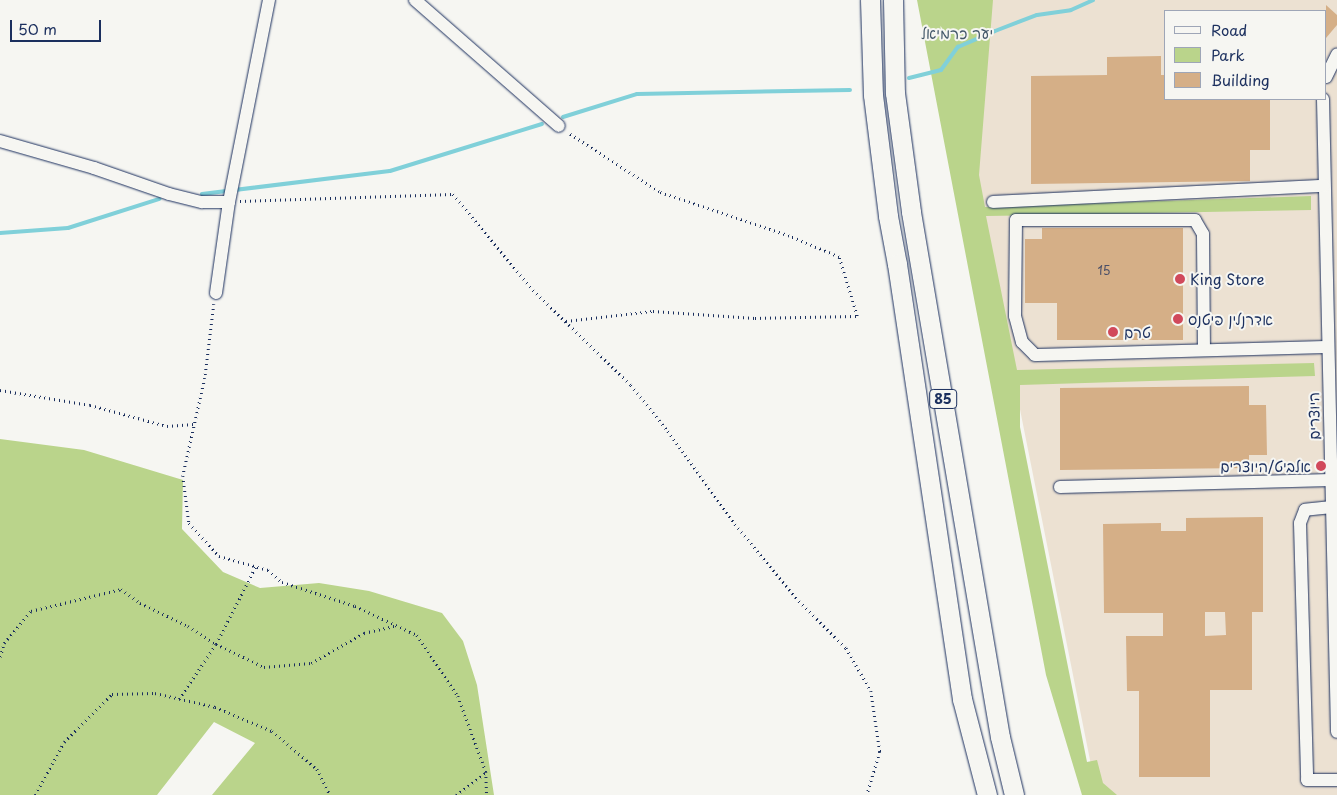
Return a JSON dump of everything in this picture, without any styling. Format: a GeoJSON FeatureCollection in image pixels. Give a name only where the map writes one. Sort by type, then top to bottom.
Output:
{"type":"FeatureCollection","features":[{"type":"Feature","properties":{"kind":"highway","name":"85"},"geometry":{"type":"LineString","coordinates":[[870,0],[873,95],[887,208],[962,699],[987,795]]}},
{"type":"Feature","properties":{"kind":"highway","name":"85"},"geometry":{"type":"LineString","coordinates":[[893,0],[896,93],[911,212],[1000,737],[1014,795]]}},
{"type":"Feature","properties":{"kind":"street"},"geometry":{"type":"LineString","coordinates":[[216,293],[229,200],[270,0]]}},
{"type":"Feature","properties":{"kind":"street"},"geometry":{"type":"LineString","coordinates":[[415,0],[559,126]]}},
{"type":"Feature","properties":{"kind":"street"},"geometry":{"type":"LineString","coordinates":[[1327,75],[1337,54]]}},
{"type":"Feature","properties":{"kind":"street","name":"היוצרים"},"geometry":{"type":"LineString","coordinates":[[1324,100],[1324,186],[1337,732]]}},
{"type":"Feature","properties":{"kind":"street"},"geometry":{"type":"LineString","coordinates":[[0,141],[94,168],[169,194],[202,202],[229,200]]}},
{"type":"Feature","properties":{"kind":"street"},"geometry":{"type":"LineString","coordinates":[[994,202],[1324,186]]}},
{"type":"Feature","properties":{"kind":"street"},"geometry":{"type":"LineString","coordinates":[[1204,350],[1204,239],[1202,228],[1191,219],[1016,220],[1015,316],[1020,337],[1030,352],[1035,355],[1328,347]]}},
{"type":"Feature","properties":{"kind":"street"},"geometry":{"type":"LineString","coordinates":[[1060,487],[1331,480]]}},
{"type":"Feature","properties":{"kind":"street"},"geometry":{"type":"LineString","coordinates":[[1332,507],[1305,510],[1300,523],[1307,780],[1337,780]]}},
{"type":"Feature","properties":{"kind":"path"},"geometry":{"type":"LineString","coordinates":[[559,126],[660,192],[789,236],[839,257],[857,316],[755,318],[654,311],[566,320]]}},
{"type":"Feature","properties":{"kind":"path"},"geometry":{"type":"LineString","coordinates":[[229,200],[453,194],[533,290],[631,385],[735,524],[799,601],[846,648],[871,691],[879,744],[880,752],[867,795]]}},
{"type":"Feature","properties":{"kind":"path"},"geometry":{"type":"LineString","coordinates":[[216,293],[205,378],[183,476],[189,523],[219,556],[268,570],[282,582],[355,606],[416,635],[458,696],[486,772],[487,795]]}},
{"type":"Feature","properties":{"kind":"path"},"geometry":{"type":"LineString","coordinates":[[0,390],[90,405],[167,426],[194,424]]}},
{"type":"Feature","properties":{"kind":"path"},"geometry":{"type":"LineString","coordinates":[[179,699],[216,644],[256,566]]}},
{"type":"Feature","properties":{"kind":"path"},"geometry":{"type":"LineString","coordinates":[[0,657],[4,643],[31,611],[121,589],[140,603],[188,626],[216,644],[264,667],[311,663],[364,633],[397,626]]}},
{"type":"Feature","properties":{"kind":"path"},"geometry":{"type":"LineString","coordinates":[[35,795],[64,742],[112,694],[155,693],[215,707],[272,732],[317,770],[330,795]]}},
{"type":"Feature","properties":{"kind":"path"},"geometry":{"type":"LineString","coordinates":[[456,795],[486,772]]}},
{"type":"Feature","properties":{"kind":"shaded area"},"geometry":{"type":"Polygon","coordinates":[[[943,0],[1337,0],[1337,795],[1097,795],[941,14],[943,0]]]}},
{"type":"Feature","properties":{"kind":"green space","name":"יער כרמיאל"},"geometry":{"type":"Polygon","coordinates":[[[917,0],[993,0],[979,175],[985,207],[1311,196],[1311,210],[986,216],[1017,370],[1314,363],[1315,376],[1020,385],[1020,427],[1087,762],[1097,760],[1103,783],[1117,795],[1082,795],[1046,675],[917,0]]]}},
{"type":"Feature","properties":{"kind":"green space"},"geometry":{"type":"Polygon","coordinates":[[[0,439],[84,450],[183,480],[182,529],[223,572],[260,588],[319,583],[369,591],[442,613],[463,641],[477,685],[494,795],[212,795],[255,743],[214,722],[157,795],[0,795],[0,439]]]}},
{"type":"Feature","properties":{"kind":"building"},"geometry":{"type":"Polygon","coordinates":[[[1326,5],[1337,15],[1337,25],[1327,37],[1327,10],[1326,5]]]}},
{"type":"Feature","properties":{"kind":"building"},"geometry":{"type":"Polygon","coordinates":[[[1161,56],[1161,75],[1164,75],[1164,100],[1270,100],[1270,150],[1250,150],[1250,181],[1031,184],[1031,76],[1107,75],[1107,57],[1161,56]]]}},
{"type":"Feature","properties":{"kind":"building"},"geometry":{"type":"Polygon","coordinates":[[[1042,228],[1183,228],[1183,340],[1057,340],[1057,303],[1025,303],[1025,239],[1042,239],[1042,228]]]}},
{"type":"Feature","properties":{"kind":"building"},"geometry":{"type":"Polygon","coordinates":[[[1249,386],[1249,405],[1266,405],[1267,455],[1249,455],[1249,468],[1060,470],[1060,388],[1249,386]]]}},
{"type":"Feature","properties":{"kind":"building"},"geometry":{"type":"Polygon","coordinates":[[[1263,517],[1263,612],[1252,612],[1252,690],[1210,690],[1210,777],[1139,777],[1139,691],[1127,691],[1126,636],[1163,636],[1163,613],[1104,613],[1103,524],[1161,523],[1161,531],[1186,531],[1186,518],[1263,517]],[[1205,612],[1205,636],[1226,635],[1225,612],[1205,612]]]}},
{"type":"Feature","properties":{"kind":"waterway"},"geometry":{"type":"LineString","coordinates":[[909,78],[941,70],[958,47],[995,31],[1037,15],[1071,10],[1093,0]]}},
{"type":"Feature","properties":{"kind":"waterway"},"geometry":{"type":"LineString","coordinates":[[563,117],[637,94],[850,90]]}},
{"type":"Feature","properties":{"kind":"waterway"},"geometry":{"type":"LineString","coordinates":[[202,194],[390,171],[542,124]]}},
{"type":"Feature","properties":{"kind":"waterway"},"geometry":{"type":"LineString","coordinates":[[0,233],[68,228],[159,199]]}},
{"type":"Feature","properties":{"kind":"place","name":"King Store"},"geometry":{"type":"Point","coordinates":[1180,279]}},
{"type":"Feature","properties":{"kind":"place","name":"אדרנלין פיטנס"},"geometry":{"type":"Point","coordinates":[1178,319]}},
{"type":"Feature","properties":{"kind":"place","name":"טרם"},"geometry":{"type":"Point","coordinates":[1113,332]}},
{"type":"Feature","properties":{"kind":"place","name":"אלביט/היוצרים"},"geometry":{"type":"Point","coordinates":[1321,466]}}]}
